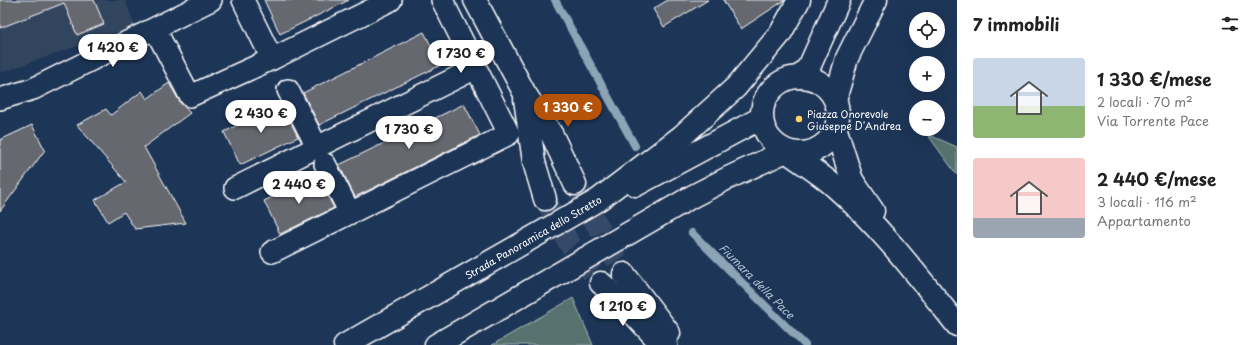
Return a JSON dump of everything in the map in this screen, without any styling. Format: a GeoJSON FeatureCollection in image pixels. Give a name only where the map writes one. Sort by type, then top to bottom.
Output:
{"type":"FeatureCollection","features":[{"type":"Feature","properties":{"kind":"main road"},"geometry":{"type":"LineString","coordinates":[[475,0],[524,92],[552,135],[575,184]]}},
{"type":"Feature","properties":{"kind":"main road","name":"Strada Panoramica dello Stretto"},"geometry":{"type":"LineString","coordinates":[[345,345],[598,200],[682,136],[736,87],[780,34],[799,0]]}},
{"type":"Feature","properties":{"kind":"main road"},"geometry":{"type":"LineString","coordinates":[[800,77],[810,65],[839,0]]}},
{"type":"Feature","properties":{"kind":"main road"},"geometry":{"type":"LineString","coordinates":[[835,100],[847,58],[876,0]]}},
{"type":"Feature","properties":{"kind":"main road"},"geometry":{"type":"LineString","coordinates":[[436,345],[693,196],[740,172],[786,151],[800,154],[816,151],[828,142],[836,130],[839,114],[835,100],[829,90],[821,83],[800,77],[787,79],[772,89],[762,105],[761,118],[765,132],[773,144],[786,151],[816,173],[849,200],[899,252],[957,324]]}},
{"type":"Feature","properties":{"kind":"main road"},"geometry":{"type":"LineString","coordinates":[[524,92],[534,162],[545,199]]}},
{"type":"Feature","properties":{"kind":"main road"},"geometry":{"type":"LineString","coordinates":[[598,200],[639,183],[761,118]]}},
{"type":"Feature","properties":{"kind":"main road"},"geometry":{"type":"LineString","coordinates":[[836,130],[852,180],[899,252]]}},
{"type":"Feature","properties":{"kind":"main road"},"geometry":{"type":"LineString","coordinates":[[740,172],[765,167],[791,166],[816,173]]}},
{"type":"Feature","properties":{"kind":"main road"},"geometry":{"type":"LineString","coordinates":[[624,274],[678,345]]}},
{"type":"Feature","properties":{"kind":"main road"},"geometry":{"type":"LineString","coordinates":[[601,283],[629,309],[656,338],[666,345]]}},
{"type":"Feature","properties":{"kind":"street"},"geometry":{"type":"LineString","coordinates":[[0,99],[33,89],[212,0]]}},
{"type":"Feature","properties":{"kind":"street"},"geometry":{"type":"LineString","coordinates":[[243,0],[272,59]]}},
{"type":"Feature","properties":{"kind":"street"},"geometry":{"type":"LineString","coordinates":[[155,29],[190,96],[272,59],[391,0]]}},
{"type":"Feature","properties":{"kind":"street"},"geometry":{"type":"LineString","coordinates":[[272,252],[509,134],[442,0]]}},
{"type":"Feature","properties":{"kind":"street"},"geometry":{"type":"LineString","coordinates":[[235,188],[321,156],[476,68]]}},
{"type":"Feature","properties":{"kind":"street"},"geometry":{"type":"LineString","coordinates":[[288,90],[350,213]]}},
{"type":"Feature","properties":{"kind":"shaded area"},"geometry":{"type":"Polygon","coordinates":[[[0,0],[125,0],[135,26],[0,73],[0,0]]]}},
{"type":"Feature","properties":{"kind":"green space"},"geometry":{"type":"Polygon","coordinates":[[[928,136],[957,147],[957,175],[928,136]]]}},
{"type":"Feature","properties":{"kind":"green space"},"geometry":{"type":"Polygon","coordinates":[[[573,298],[593,345],[492,345],[573,298]]]}},
{"type":"Feature","properties":{"kind":"building"},"geometry":{"type":"Polygon","coordinates":[[[0,0],[94,0],[104,24],[77,35],[64,3],[0,28],[0,0]]]}},
{"type":"Feature","properties":{"kind":"building"},"geometry":{"type":"Polygon","coordinates":[[[264,0],[349,0],[280,34],[264,0]]]}},
{"type":"Feature","properties":{"kind":"building"},"geometry":{"type":"Polygon","coordinates":[[[668,0],[708,0],[664,27],[653,9],[668,0]]]}},
{"type":"Feature","properties":{"kind":"building"},"geometry":{"type":"Polygon","coordinates":[[[723,0],[785,0],[741,29],[723,0]]]}},
{"type":"Feature","properties":{"kind":"building"},"geometry":{"type":"Polygon","coordinates":[[[424,32],[441,65],[319,125],[303,93],[424,32]]]}},
{"type":"Feature","properties":{"kind":"building"},"geometry":{"type":"Polygon","coordinates":[[[169,83],[180,102],[190,113],[144,147],[186,223],[135,229],[124,212],[108,222],[95,200],[126,182],[77,125],[106,109],[111,115],[142,91],[147,99],[169,83]]]}},
{"type":"Feature","properties":{"kind":"building"},"geometry":{"type":"Polygon","coordinates":[[[281,103],[298,137],[240,165],[224,132],[281,103]]]}},
{"type":"Feature","properties":{"kind":"building"},"geometry":{"type":"Polygon","coordinates":[[[464,104],[480,135],[355,197],[339,165],[464,104]]]}},
{"type":"Feature","properties":{"kind":"building"},"geometry":{"type":"Polygon","coordinates":[[[32,125],[45,150],[0,211],[0,140],[32,125]]]}},
{"type":"Feature","properties":{"kind":"building"},"geometry":{"type":"Polygon","coordinates":[[[317,175],[334,208],[280,234],[264,201],[317,175]]]}},
{"type":"Feature","properties":{"kind":"waterway","name":"Fiumara della Pace"},"geometry":{"type":"LineString","coordinates":[[555,0],[635,146]]}},
{"type":"Feature","properties":{"kind":"waterway","name":"Fiumara della Pace"},"geometry":{"type":"LineString","coordinates":[[692,233],[805,345]]}},
{"type":"Feature","properties":{"kind":"tunnel"},"geometry":{"type":"LineString","coordinates":[[575,184],[624,274]]}},
{"type":"Feature","properties":{"kind":"tunnel"},"geometry":{"type":"LineString","coordinates":[[545,199],[569,243],[601,283]]}},
{"type":"Feature","properties":{"kind":"place","name":"Piazza Onorevole Giuseppe D'Andrea"},"geometry":{"type":"Point","coordinates":[799,119]}}]}
